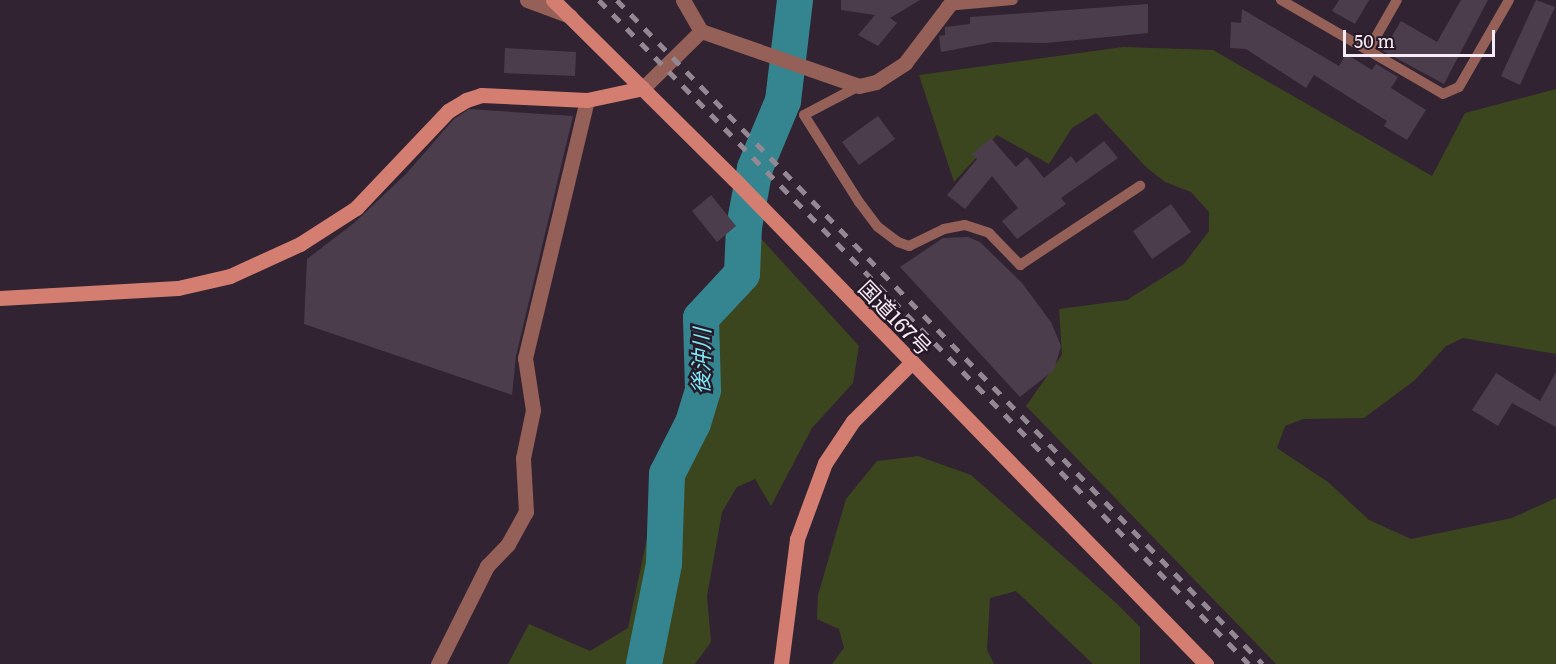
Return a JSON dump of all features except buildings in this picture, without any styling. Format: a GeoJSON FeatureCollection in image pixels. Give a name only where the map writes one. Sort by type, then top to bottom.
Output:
{"type":"FeatureCollection","features":[{"type":"Feature","properties":{"kind":"street"},"geometry":{"type":"LineString","coordinates":[[527,0],[570,16]]}},
{"type":"Feature","properties":{"kind":"street","name":"国道167号"},"geometry":{"type":"LineString","coordinates":[[553,0],[734,178],[911,363],[1206,664]]}},
{"type":"Feature","properties":{"kind":"street"},"geometry":{"type":"LineString","coordinates":[[683,0],[701,31],[836,80],[860,86],[876,82],[905,63],[948,2]]}},
{"type":"Feature","properties":{"kind":"street"},"geometry":{"type":"LineString","coordinates":[[0,298],[178,288],[231,276],[284,253],[356,208],[448,111],[466,100],[481,95],[588,100],[644,88],[701,31]]}},
{"type":"Feature","properties":{"kind":"street"},"geometry":{"type":"LineString","coordinates":[[438,664],[487,566],[508,544],[526,512],[523,458],[533,410],[525,358],[588,100]]}},
{"type":"Feature","properties":{"kind":"street"},"geometry":{"type":"LineString","coordinates":[[781,664],[797,538],[825,463],[853,421],[911,363]]}},
{"type":"Feature","properties":{"kind":"lane"},"geometry":{"type":"LineString","coordinates":[[948,2],[1013,0]]}},
{"type":"Feature","properties":{"kind":"lane"},"geometry":{"type":"LineString","coordinates":[[1281,0],[1443,94],[1459,87],[1509,0]]}},
{"type":"Feature","properties":{"kind":"lane"},"geometry":{"type":"LineString","coordinates":[[1369,49],[1397,0]]}},
{"type":"Feature","properties":{"kind":"lane"},"geometry":{"type":"LineString","coordinates":[[860,86],[804,114],[859,202],[878,227],[898,242],[909,246],[944,229],[965,225],[989,233],[1020,265],[1140,186]]}},
{"type":"Feature","properties":{"kind":"green space"},"geometry":{"type":"Polygon","coordinates":[[[1123,47],[1213,50],[1432,176],[1465,113],[1556,89],[1556,354],[1463,338],[1446,346],[1415,380],[1364,418],[1303,419],[1285,426],[1277,448],[1328,482],[1369,520],[1411,539],[1512,518],[1556,498],[1556,664],[1276,664],[1026,406],[1062,355],[1059,309],[1127,300],[1184,264],[1209,231],[1209,212],[1191,192],[1165,182],[1146,167],[1096,113],[1072,128],[1049,164],[997,135],[954,182],[919,75],[1123,47]]]}},
{"type":"Feature","properties":{"kind":"green space"},"geometry":{"type":"Polygon","coordinates":[[[756,233],[859,346],[853,383],[812,428],[771,506],[755,479],[737,487],[722,512],[707,596],[711,642],[695,664],[508,664],[529,624],[590,651],[628,628],[647,538],[649,496],[696,393],[698,362],[711,326],[754,280],[748,242],[756,233]]]}},
{"type":"Feature","properties":{"kind":"green space"},"geometry":{"type":"Polygon","coordinates":[[[918,456],[971,475],[1115,602],[1140,627],[1140,664],[1093,664],[1016,591],[990,598],[987,650],[994,664],[832,664],[844,648],[839,629],[817,619],[818,595],[846,499],[877,461],[918,456]]]}},
{"type":"Feature","properties":{"kind":"waterway","name":"後沖川"},"geometry":{"type":"LineString","coordinates":[[644,664],[664,564],[667,474],[693,423],[703,390],[701,318],[742,274],[744,227],[755,168],[783,101],[795,0]]}},
{"type":"Feature","properties":{"kind":"railway"},"geometry":{"type":"LineString","coordinates":[[599,0],[1249,664]]}},
{"type":"Feature","properties":{"kind":"railway"},"geometry":{"type":"LineString","coordinates":[[617,0],[1263,664]]}}]}
